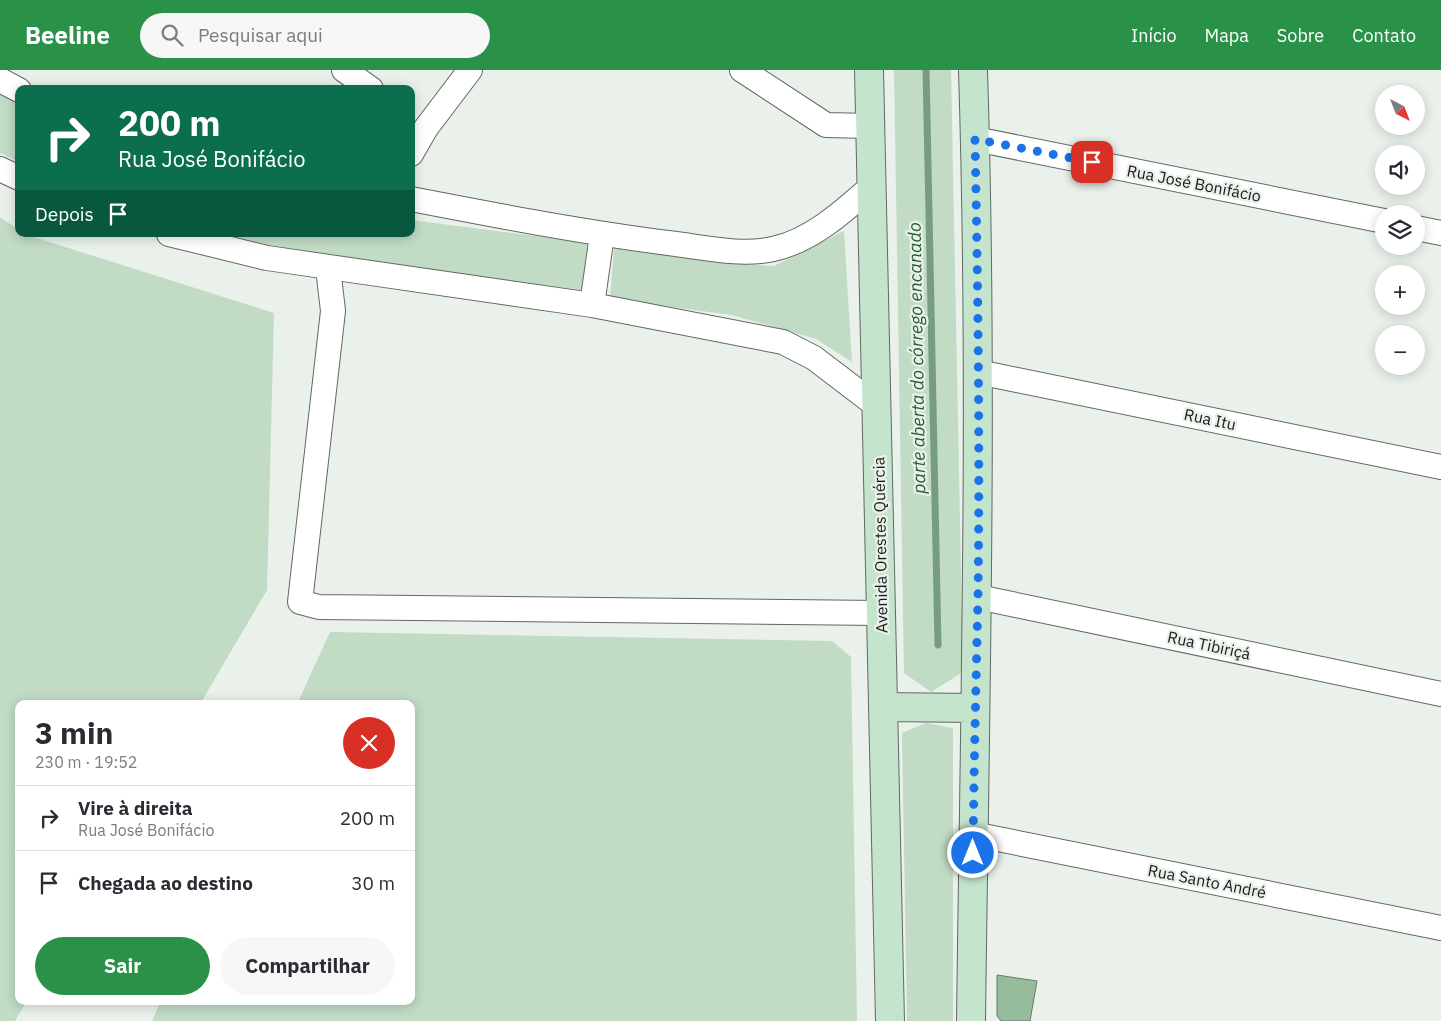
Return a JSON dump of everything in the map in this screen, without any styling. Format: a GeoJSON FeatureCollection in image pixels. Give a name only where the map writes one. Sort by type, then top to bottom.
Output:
{"type":"FeatureCollection","features":[{"type":"Feature","properties":{"kind":"main road","name":"Avenida Orestes Quércia"},"geometry":{"type":"LineString","coordinates":[[869,70],[890,1021]]}},
{"type":"Feature","properties":{"kind":"main road"},"geometry":{"type":"LineString","coordinates":[[971,1021],[974,708],[978,597],[978,372],[973,70]]}},
{"type":"Feature","properties":{"kind":"main road"},"geometry":{"type":"LineString","coordinates":[[884,707],[974,708]]}},
{"type":"Feature","properties":{"kind":"street"},"geometry":{"type":"LineString","coordinates":[[344,70],[365,85]]}},
{"type":"Feature","properties":{"kind":"street"},"geometry":{"type":"LineString","coordinates":[[415,136],[418,123],[470,70]]}},
{"type":"Feature","properties":{"kind":"street"},"geometry":{"type":"LineString","coordinates":[[742,70],[826,124],[870,126]]}},
{"type":"Feature","properties":{"kind":"street"},"geometry":{"type":"LineString","coordinates":[[0,80],[15,88]]}},
{"type":"Feature","properties":{"kind":"street","name":"Rua José Bonifácio"},"geometry":{"type":"LineString","coordinates":[[975,139],[1375,219]]}},
{"type":"Feature","properties":{"kind":"street"},"geometry":{"type":"LineString","coordinates":[[0,169],[15,176]]}},
{"type":"Feature","properties":{"kind":"street"},"geometry":{"type":"LineString","coordinates":[[415,200],[602,235],[735,251],[774,249],[805,237],[835,219],[871,187]]}},
{"type":"Feature","properties":{"kind":"street"},"geometry":{"type":"LineString","coordinates":[[1425,230],[1441,233]]}},
{"type":"Feature","properties":{"kind":"street"},"geometry":{"type":"LineString","coordinates":[[592,305],[602,235]]}},
{"type":"Feature","properties":{"kind":"street"},"geometry":{"type":"LineString","coordinates":[[181,237],[267,258],[592,305],[783,342],[814,358],[877,406]]}},
{"type":"Feature","properties":{"kind":"street"},"geometry":{"type":"LineString","coordinates":[[328,268],[333,311],[300,602],[319,607],[881,613]]}},
{"type":"Feature","properties":{"kind":"street","name":"Rua Itu"},"geometry":{"type":"LineString","coordinates":[[978,372],[1441,467]]}},
{"type":"Feature","properties":{"kind":"street","name":"Rua Tibiriçá"},"geometry":{"type":"LineString","coordinates":[[978,597],[1441,694]]}},
{"type":"Feature","properties":{"kind":"street","name":"Rua Santo André"},"geometry":{"type":"LineString","coordinates":[[973,834],[1441,928]]}},
{"type":"Feature","properties":{"kind":"green space"},"geometry":{"type":"Polygon","coordinates":[[[894,70],[951,70],[963,672],[931,692],[904,673],[894,70]]]}},
{"type":"Feature","properties":{"kind":"green space"},"geometry":{"type":"Polygon","coordinates":[[[0,94],[15,101],[15,160],[0,153],[0,94]]]}},
{"type":"Feature","properties":{"kind":"green space"},"geometry":{"type":"Polygon","coordinates":[[[0,217],[15,227],[15,237],[33,237],[274,313],[267,590],[202,700],[15,700],[15,1005],[25,1005],[15,1021],[0,1021],[0,217]]]}},
{"type":"Feature","properties":{"kind":"green space"},"geometry":{"type":"Polygon","coordinates":[[[415,221],[591,243],[585,293],[326,256],[228,237],[415,237],[415,221]]]}},
{"type":"Feature","properties":{"kind":"green space"},"geometry":{"type":"Polygon","coordinates":[[[844,231],[852,362],[816,339],[732,315],[610,299],[614,248],[713,262],[774,266],[844,231]]]}},
{"type":"Feature","properties":{"kind":"green space"},"geometry":{"type":"Polygon","coordinates":[[[330,632],[832,641],[851,657],[857,1021],[152,1021],[159,1005],[415,1005],[415,700],[299,700],[330,632]]]}},
{"type":"Feature","properties":{"kind":"green space"},"geometry":{"type":"Polygon","coordinates":[[[926,723],[953,728],[953,1021],[907,1021],[902,733],[926,723]]]}},
{"type":"Feature","properties":{"kind":"building"},"geometry":{"type":"Polygon","coordinates":[[[997,975],[1037,981],[1030,1021],[1001,1021],[997,1016],[997,975]]]}},
{"type":"Feature","properties":{"kind":"waterway","name":"parte aberta do córrego encanado"},"geometry":{"type":"LineString","coordinates":[[926,70],[938,645]]}},
{"type":"Feature","properties":{"kind":"route"},"geometry":{"type":"LineString","coordinates":[[973,853],[974,708],[978,597],[975,139],[1092,162]]}}]}
